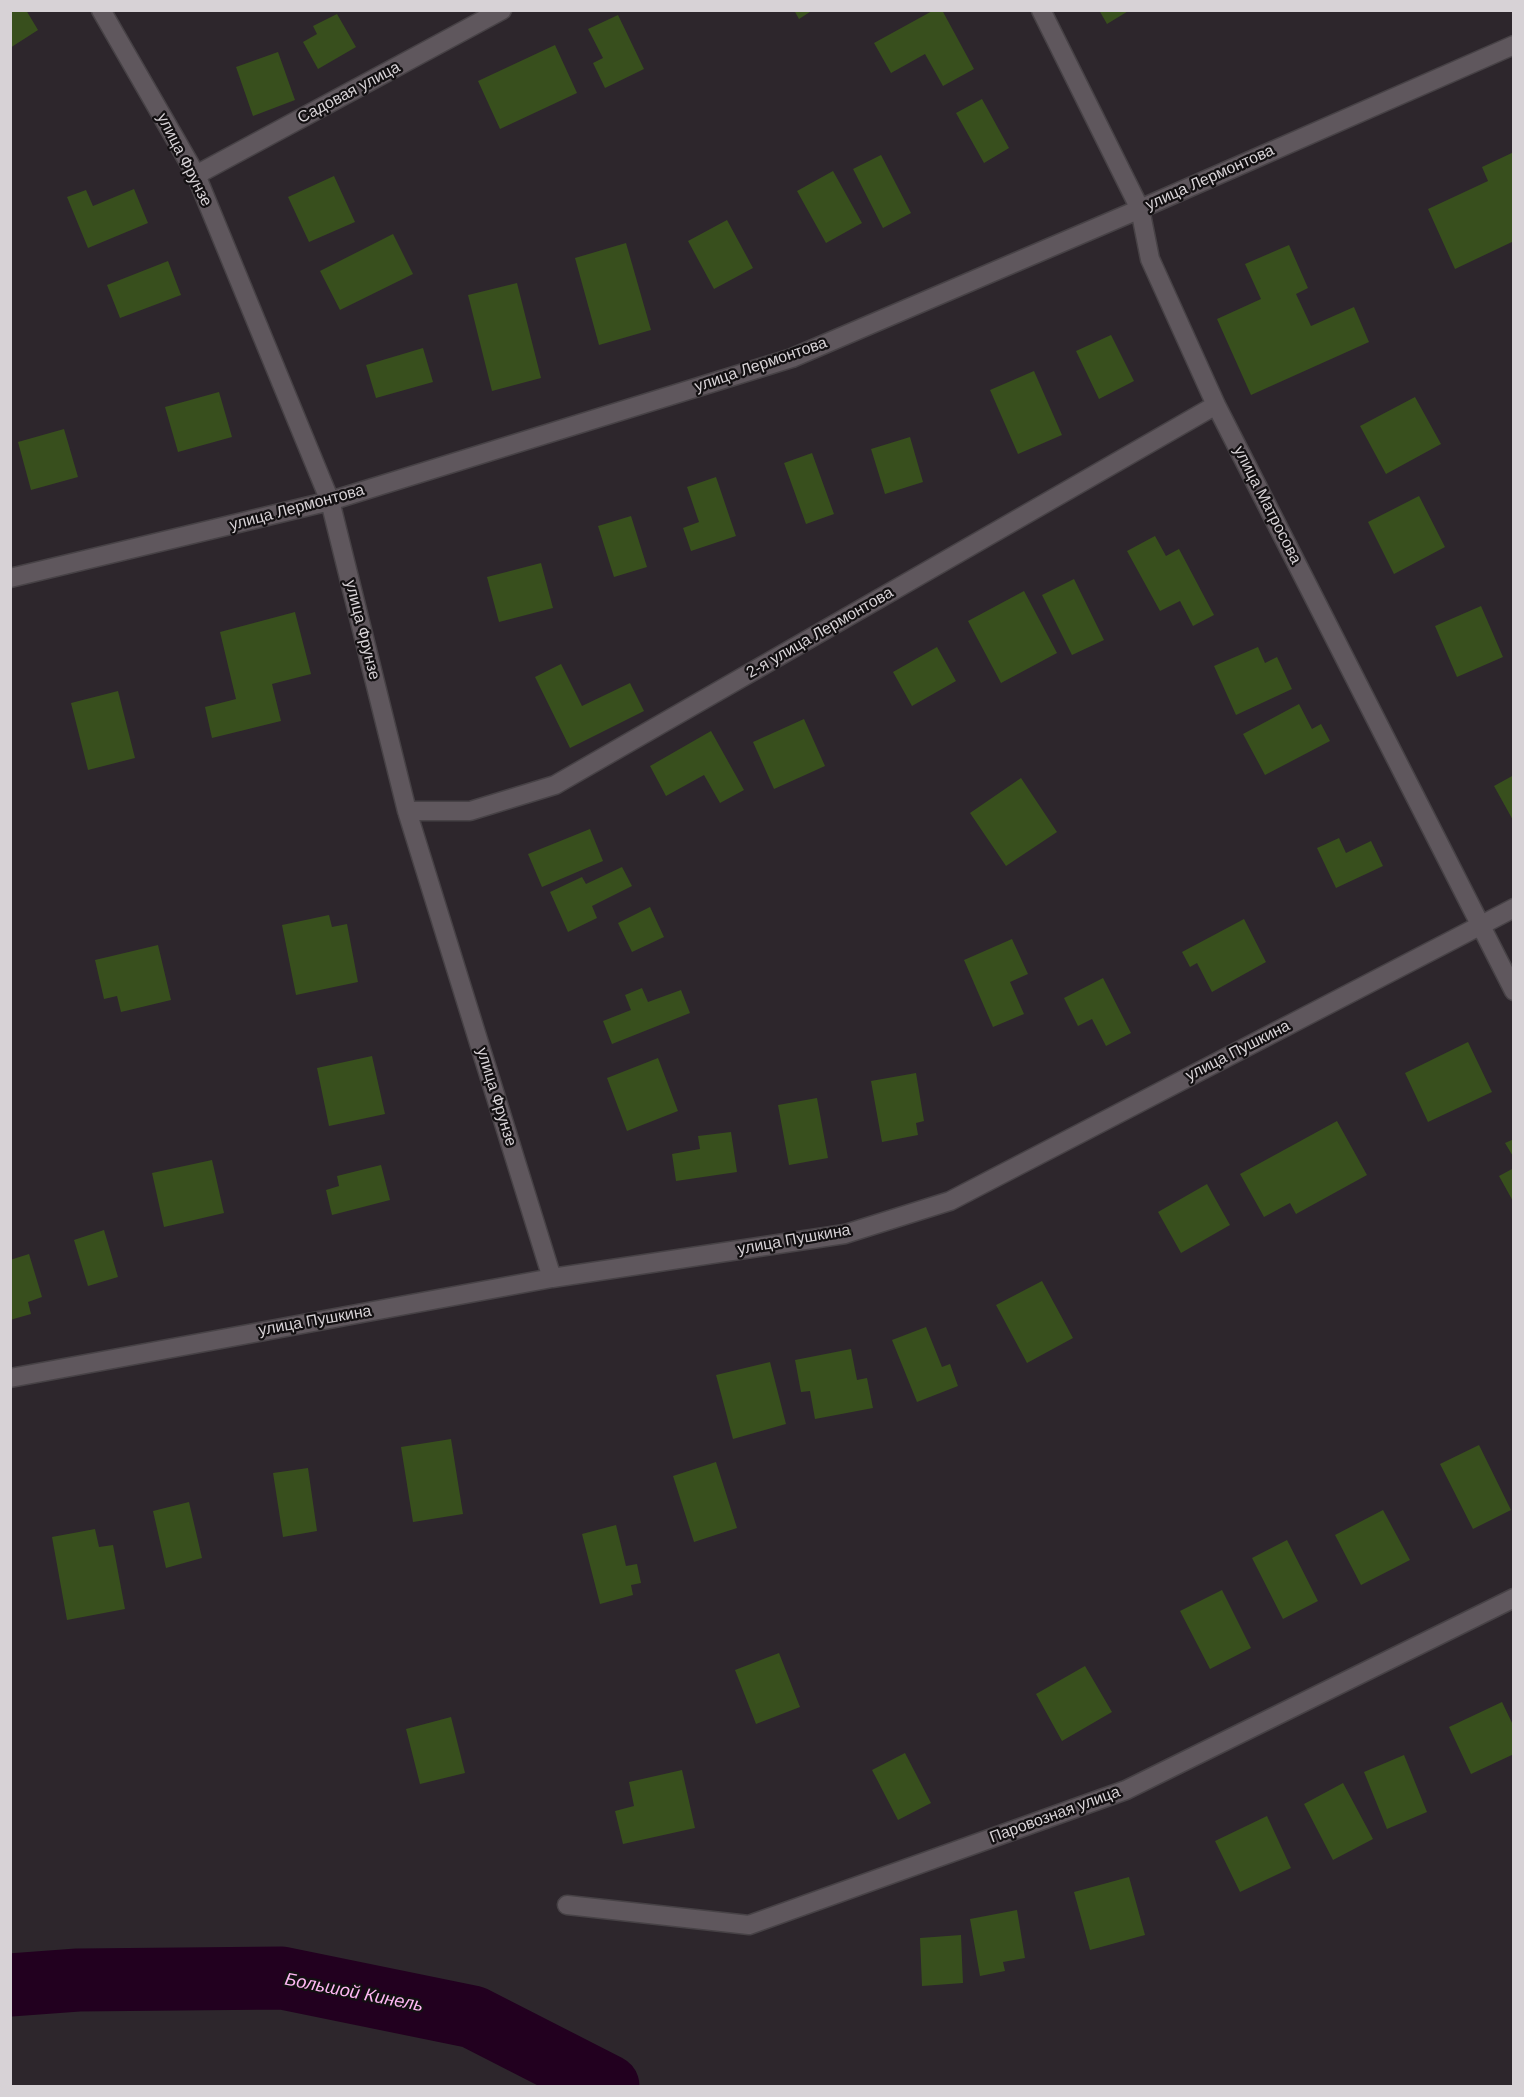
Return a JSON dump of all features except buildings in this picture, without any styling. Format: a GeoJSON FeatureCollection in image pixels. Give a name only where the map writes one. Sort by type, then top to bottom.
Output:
{"type":"FeatureCollection","features":[{"type":"Feature","properties":{"kind":"street","name":"улица Фрунзе"},"geometry":{"type":"LineString","coordinates":[[101,10],[196,175],[330,501],[407,811],[552,1278]]}},
{"type":"Feature","properties":{"kind":"street","name":"Садовая улица"},"geometry":{"type":"LineString","coordinates":[[196,175],[502,10]]}},
{"type":"Feature","properties":{"kind":"street","name":"улица Матросова"},"geometry":{"type":"LineString","coordinates":[[1041,10],[1140,209],[1150,259],[1216,405],[1514,991]]}},
{"type":"Feature","properties":{"kind":"street","name":"улица Лермонтова"},"geometry":{"type":"LineString","coordinates":[[10,578],[330,501],[792,358],[1514,45]]}},
{"type":"Feature","properties":{"kind":"street","name":"2-я улица Лермонтова"},"geometry":{"type":"LineString","coordinates":[[407,811],[470,811],[555,785],[1216,405]]}},
{"type":"Feature","properties":{"kind":"street","name":"улица Пушкина"},"geometry":{"type":"LineString","coordinates":[[10,1378],[552,1278],[845,1234],[950,1201],[1514,908]]}},
{"type":"Feature","properties":{"kind":"street","name":"Паровозная улица"},"geometry":{"type":"LineString","coordinates":[[567,1905],[749,1925],[1126,1790],[1514,1598]]}},
{"type":"Feature","properties":{"kind":"waterway","name":"Большой Кинель"},"geometry":{"type":"LineString","coordinates":[[10,1985],[78,1980],[282,1978],[473,2017],[608,2086]]}}]}
